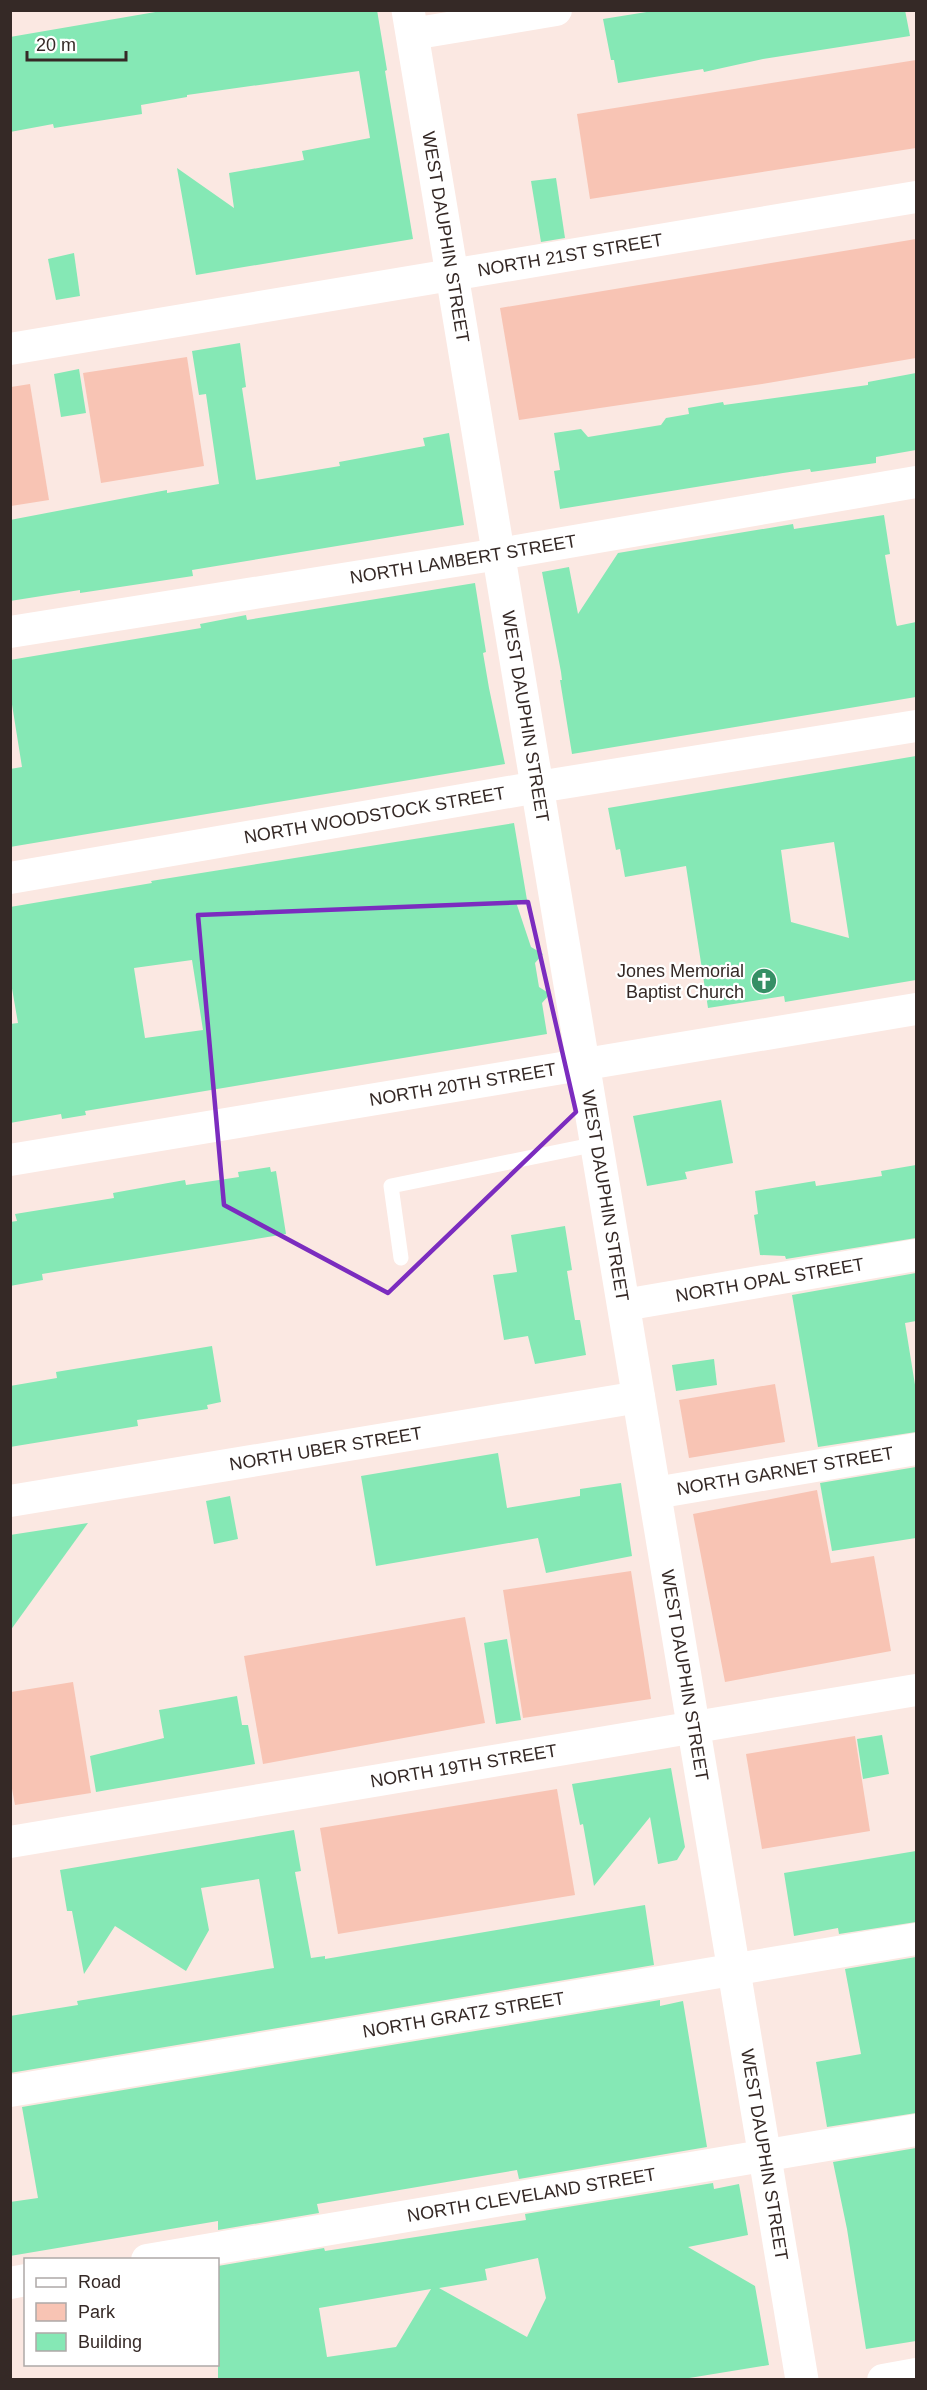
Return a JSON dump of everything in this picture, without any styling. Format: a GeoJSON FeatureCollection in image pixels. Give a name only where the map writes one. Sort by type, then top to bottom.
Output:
{"type":"FeatureCollection","features":[{"type":"Feature","properties":{"kind":"street"},"geometry":{"type":"LineString","coordinates":[[410,22],[556,10]]}},
{"type":"Feature","properties":{"kind":"street","name":"WEST DAUPHIN STREET"},"geometry":{"type":"LineString","coordinates":[[410,22],[802,2379]]}},
{"type":"Feature","properties":{"kind":"street","name":"NORTH 21ST STREET"},"geometry":{"type":"LineString","coordinates":[[10,348],[916,197]]}},
{"type":"Feature","properties":{"kind":"street","name":"NORTH LAMBERT STREET"},"geometry":{"type":"LineString","coordinates":[[10,632],[498,554],[916,482]]}},
{"type":"Feature","properties":{"kind":"street","name":"NORTH WOODSTOCK STREET"},"geometry":{"type":"LineString","coordinates":[[10,878],[538,787],[916,726]]}},
{"type":"Feature","properties":{"kind":"street","name":"NORTH 20TH STREET"},"geometry":{"type":"LineString","coordinates":[[10,1160],[916,1009]]}},
{"type":"Feature","properties":{"kind":"street","name":"NORTH OPAL STREET"},"geometry":{"type":"LineString","coordinates":[[624,1305],[916,1255]]}},
{"type":"Feature","properties":{"kind":"street","name":"NORTH UBER STREET"},"geometry":{"type":"LineString","coordinates":[[10,1501],[639,1397]]}},
{"type":"Feature","properties":{"kind":"street","name":"NORTH GARNET STREET"},"geometry":{"type":"LineString","coordinates":[[655,1493],[916,1449]]}},
{"type":"Feature","properties":{"kind":"street","name":"NORTH 19TH STREET"},"geometry":{"type":"LineString","coordinates":[[10,1842],[916,1690]]}},
{"type":"Feature","properties":{"kind":"street","name":"NORTH GRATZ STREET"},"geometry":{"type":"LineString","coordinates":[[10,2091],[916,1939]]}},
{"type":"Feature","properties":{"kind":"street","name":"NORTH CLEVELAND STREET"},"geometry":{"type":"LineString","coordinates":[[153,2258],[916,2130]]}},
{"type":"Feature","properties":{"kind":"street"},"geometry":{"type":"LineString","coordinates":[[883,2379],[916,2374]]}},
{"type":"Feature","properties":{"kind":"lane"},"geometry":{"type":"LineString","coordinates":[[401,1257],[391,1185],[597,1144]]}},
{"type":"Feature","properties":{"kind":"highlighted area"},"geometry":{"type":"Polygon","coordinates":[[[528,902],[576,1112],[388,1293],[224,1205],[198,915],[528,902]]]}},
{"type":"Feature","properties":{"kind":"green space"},"geometry":{"type":"Polygon","coordinates":[[[916,60],[916,148],[590,199],[577,114],[916,60]]]}},
{"type":"Feature","properties":{"kind":"green space"},"geometry":{"type":"Polygon","coordinates":[[[916,239],[916,358],[762,384],[519,420],[500,308],[916,239]]]}},
{"type":"Feature","properties":{"kind":"green space"},"geometry":{"type":"Polygon","coordinates":[[[187,357],[204,466],[101,483],[83,373],[187,357]]]}},
{"type":"Feature","properties":{"kind":"green space"},"geometry":{"type":"Polygon","coordinates":[[[30,384],[49,500],[11,506],[11,387],[30,384]]]}},
{"type":"Feature","properties":{"kind":"green space"},"geometry":{"type":"Polygon","coordinates":[[[775,1384],[785,1442],[689,1458],[679,1400],[775,1384]]]}},
{"type":"Feature","properties":{"kind":"green space"},"geometry":{"type":"Polygon","coordinates":[[[817,1490],[831,1563],[874,1556],[891,1651],[725,1682],[693,1514],[817,1490]]]}},
{"type":"Feature","properties":{"kind":"green space"},"geometry":{"type":"Polygon","coordinates":[[[631,1571],[651,1699],[523,1718],[503,1590],[631,1571]]]}},
{"type":"Feature","properties":{"kind":"green space"},"geometry":{"type":"Polygon","coordinates":[[[465,1617],[485,1723],[263,1764],[244,1656],[465,1617]]]}},
{"type":"Feature","properties":{"kind":"green space"},"geometry":{"type":"Polygon","coordinates":[[[73,1682],[91,1793],[15,1805],[10,1778],[11,1692],[73,1682]]]}},
{"type":"Feature","properties":{"kind":"green space"},"geometry":{"type":"Polygon","coordinates":[[[855,1736],[870,1831],[762,1849],[746,1754],[855,1736]]]}},
{"type":"Feature","properties":{"kind":"green space"},"geometry":{"type":"Polygon","coordinates":[[[557,1789],[575,1895],[338,1934],[320,1828],[557,1789]]]}},
{"type":"Feature","properties":{"kind":"building"},"geometry":{"type":"Polygon","coordinates":[[[167,10],[377,10],[413,239],[196,275],[177,168],[234,208],[229,173],[304,160],[302,151],[370,138],[359,71],[187,95],[187,97],[141,105],[142,114],[54,128],[53,124],[10,132],[10,37],[167,10]]]}},
{"type":"Feature","properties":{"kind":"building"},"geometry":{"type":"Polygon","coordinates":[[[659,10],[905,10],[910,36],[763,59],[704,72],[703,69],[618,83],[603,19],[659,10]]]}},
{"type":"Feature","properties":{"kind":"building"},"geometry":{"type":"Polygon","coordinates":[[[556,178],[565,238],[541,242],[531,181],[556,178]]]}},
{"type":"Feature","properties":{"kind":"building"},"geometry":{"type":"Polygon","coordinates":[[[74,253],[80,296],[56,300],[48,259],[74,253]]]}},
{"type":"Feature","properties":{"kind":"building"},"geometry":{"type":"Polygon","coordinates":[[[240,343],[246,387],[242,388],[256,480],[340,466],[339,462],[425,446],[423,438],[449,433],[464,525],[192,570],[193,576],[10,601],[10,520],[167,490],[167,493],[219,484],[206,394],[199,395],[192,351],[240,343]]]}},
{"type":"Feature","properties":{"kind":"building"},"geometry":{"type":"Polygon","coordinates":[[[79,369],[86,413],[61,417],[54,374],[79,369]]]}},
{"type":"Feature","properties":{"kind":"building"},"geometry":{"type":"Polygon","coordinates":[[[916,373],[916,450],[876,457],[876,463],[811,472],[810,469],[560,509],[554,471],[560,470],[554,433],[581,429],[588,437],[661,425],[666,418],[689,414],[688,408],[868,385],[868,382],[916,373]]]}},
{"type":"Feature","properties":{"kind":"building"},"geometry":{"type":"Polygon","coordinates":[[[884,515],[890,554],[885,555],[896,623],[897,626],[916,622],[916,697],[572,754],[560,680],[562,680],[561,672],[542,572],[569,567],[578,614],[618,553],[793,524],[794,529],[884,515]]]}},
{"type":"Feature","properties":{"kind":"building"},"geometry":{"type":"Polygon","coordinates":[[[475,583],[486,652],[483,653],[505,764],[10,847],[10,769],[22,767],[10,692],[10,660],[201,628],[200,624],[246,615],[247,620],[475,583]]]}},
{"type":"Feature","properties":{"kind":"building"},"geometry":{"type":"Polygon","coordinates":[[[916,756],[916,980],[785,1002],[784,996],[708,1008],[686,866],[625,877],[620,849],[616,850],[608,808],[916,756]],[[834,842],[781,850],[791,922],[849,938],[834,842]]]}},
{"type":"Feature","properties":{"kind":"building"},"geometry":{"type":"Polygon","coordinates":[[[514,823],[527,900],[516,902],[531,947],[543,954],[535,963],[539,987],[550,994],[542,1003],[547,1034],[85,1111],[86,1115],[62,1119],[61,1114],[10,1123],[10,1024],[18,1023],[10,977],[10,907],[152,883],[151,881],[514,823]],[[192,960],[134,968],[145,1038],[203,1030],[192,960]]]}},
{"type":"Feature","properties":{"kind":"building"},"geometry":{"type":"Polygon","coordinates":[[[721,1100],[733,1163],[685,1172],[687,1179],[647,1186],[633,1116],[721,1100]]]}},
{"type":"Feature","properties":{"kind":"building"},"geometry":{"type":"Polygon","coordinates":[[[916,1165],[916,1238],[786,1259],[785,1256],[760,1255],[754,1215],[758,1214],[755,1191],[815,1181],[816,1186],[882,1176],[881,1171],[916,1165]]]}},
{"type":"Feature","properties":{"kind":"building"},"geometry":{"type":"Polygon","coordinates":[[[270,1167],[271,1172],[276,1171],[286,1234],[42,1274],[43,1280],[10,1286],[10,1222],[17,1221],[15,1214],[114,1198],[113,1193],[185,1180],[186,1185],[239,1177],[238,1172],[270,1167]]]}},
{"type":"Feature","properties":{"kind":"building"},"geometry":{"type":"Polygon","coordinates":[[[565,1226],[572,1270],[567,1271],[575,1320],[580,1320],[586,1355],[535,1364],[528,1336],[504,1340],[493,1275],[517,1272],[511,1235],[565,1226]]]}},
{"type":"Feature","properties":{"kind":"building"},"geometry":{"type":"Polygon","coordinates":[[[916,1273],[916,1321],[905,1323],[916,1391],[916,1432],[818,1447],[792,1295],[916,1273]]]}},
{"type":"Feature","properties":{"kind":"building"},"geometry":{"type":"Polygon","coordinates":[[[212,1346],[221,1402],[207,1405],[208,1409],[137,1420],[138,1426],[10,1447],[10,1386],[57,1378],[56,1372],[212,1346]]]}},
{"type":"Feature","properties":{"kind":"building"},"geometry":{"type":"Polygon","coordinates":[[[714,1359],[717,1385],[676,1391],[672,1365],[714,1359]]]}},
{"type":"Feature","properties":{"kind":"building"},"geometry":{"type":"Polygon","coordinates":[[[498,1453],[507,1508],[580,1496],[580,1489],[621,1483],[632,1556],[546,1573],[538,1538],[376,1566],[361,1476],[498,1453]]]}},
{"type":"Feature","properties":{"kind":"building"},"geometry":{"type":"Polygon","coordinates":[[[916,1467],[916,1538],[832,1551],[820,1483],[916,1467]]]}},
{"type":"Feature","properties":{"kind":"building"},"geometry":{"type":"Polygon","coordinates":[[[230,1496],[238,1539],[214,1544],[206,1501],[230,1496]]]}},
{"type":"Feature","properties":{"kind":"building"},"geometry":{"type":"Polygon","coordinates":[[[88,1523],[10,1631],[10,1535],[88,1523]]]}},
{"type":"Feature","properties":{"kind":"building"},"geometry":{"type":"Polygon","coordinates":[[[507,1639],[521,1720],[496,1724],[484,1643],[507,1639]]]}},
{"type":"Feature","properties":{"kind":"building"},"geometry":{"type":"Polygon","coordinates":[[[237,1696],[242,1725],[248,1725],[255,1764],[96,1792],[90,1756],[164,1738],[159,1710],[237,1696]]]}},
{"type":"Feature","properties":{"kind":"building"},"geometry":{"type":"Polygon","coordinates":[[[882,1735],[889,1774],[863,1779],[857,1739],[882,1735]]]}},
{"type":"Feature","properties":{"kind":"building"},"geometry":{"type":"Polygon","coordinates":[[[671,1768],[685,1847],[677,1860],[658,1864],[650,1817],[594,1886],[583,1824],[580,1825],[572,1784],[671,1768]]]}},
{"type":"Feature","properties":{"kind":"building"},"geometry":{"type":"Polygon","coordinates":[[[294,1830],[301,1871],[295,1872],[311,1958],[325,1956],[325,1959],[645,1905],[654,1965],[10,2073],[10,2016],[78,2005],[77,2001],[274,1968],[259,1879],[201,1888],[209,1930],[186,1971],[115,1926],[84,1974],[72,1911],[67,1911],[60,1870],[294,1830]]]}},
{"type":"Feature","properties":{"kind":"building"},"geometry":{"type":"Polygon","coordinates":[[[916,1851],[916,1922],[839,1934],[838,1928],[794,1936],[784,1873],[916,1851]]]}},
{"type":"Feature","properties":{"kind":"building"},"geometry":{"type":"Polygon","coordinates":[[[916,1957],[916,2113],[827,2127],[816,2062],[861,2054],[845,1969],[916,1957]]]}},
{"type":"Feature","properties":{"kind":"building"},"geometry":{"type":"Polygon","coordinates":[[[660,2000],[660,2006],[683,2001],[707,2147],[519,2179],[517,2170],[317,2204],[319,2213],[218,2230],[218,2221],[10,2256],[10,2202],[38,2198],[22,2107],[660,2000]]]}},
{"type":"Feature","properties":{"kind":"building"},"geometry":{"type":"Polygon","coordinates":[[[916,2148],[916,2341],[866,2349],[847,2229],[833,2162],[916,2148]]]}},
{"type":"Feature","properties":{"kind":"building"},"geometry":{"type":"Polygon","coordinates":[[[713,2183],[714,2189],[739,2184],[748,2235],[688,2247],[755,2286],[769,2365],[683,2379],[218,2379],[219,2266],[324,2248],[325,2251],[526,2220],[525,2214],[713,2183]],[[538,2258],[485,2269],[487,2280],[439,2288],[527,2337],[546,2298],[538,2258]],[[431,2289],[319,2308],[327,2357],[396,2347],[431,2289]]]}},
{"type":"Feature","properties":{"kind":"place","name":"Jones Memorial Baptist Church"},"geometry":{"type":"Point","coordinates":[764,981]}}]}
